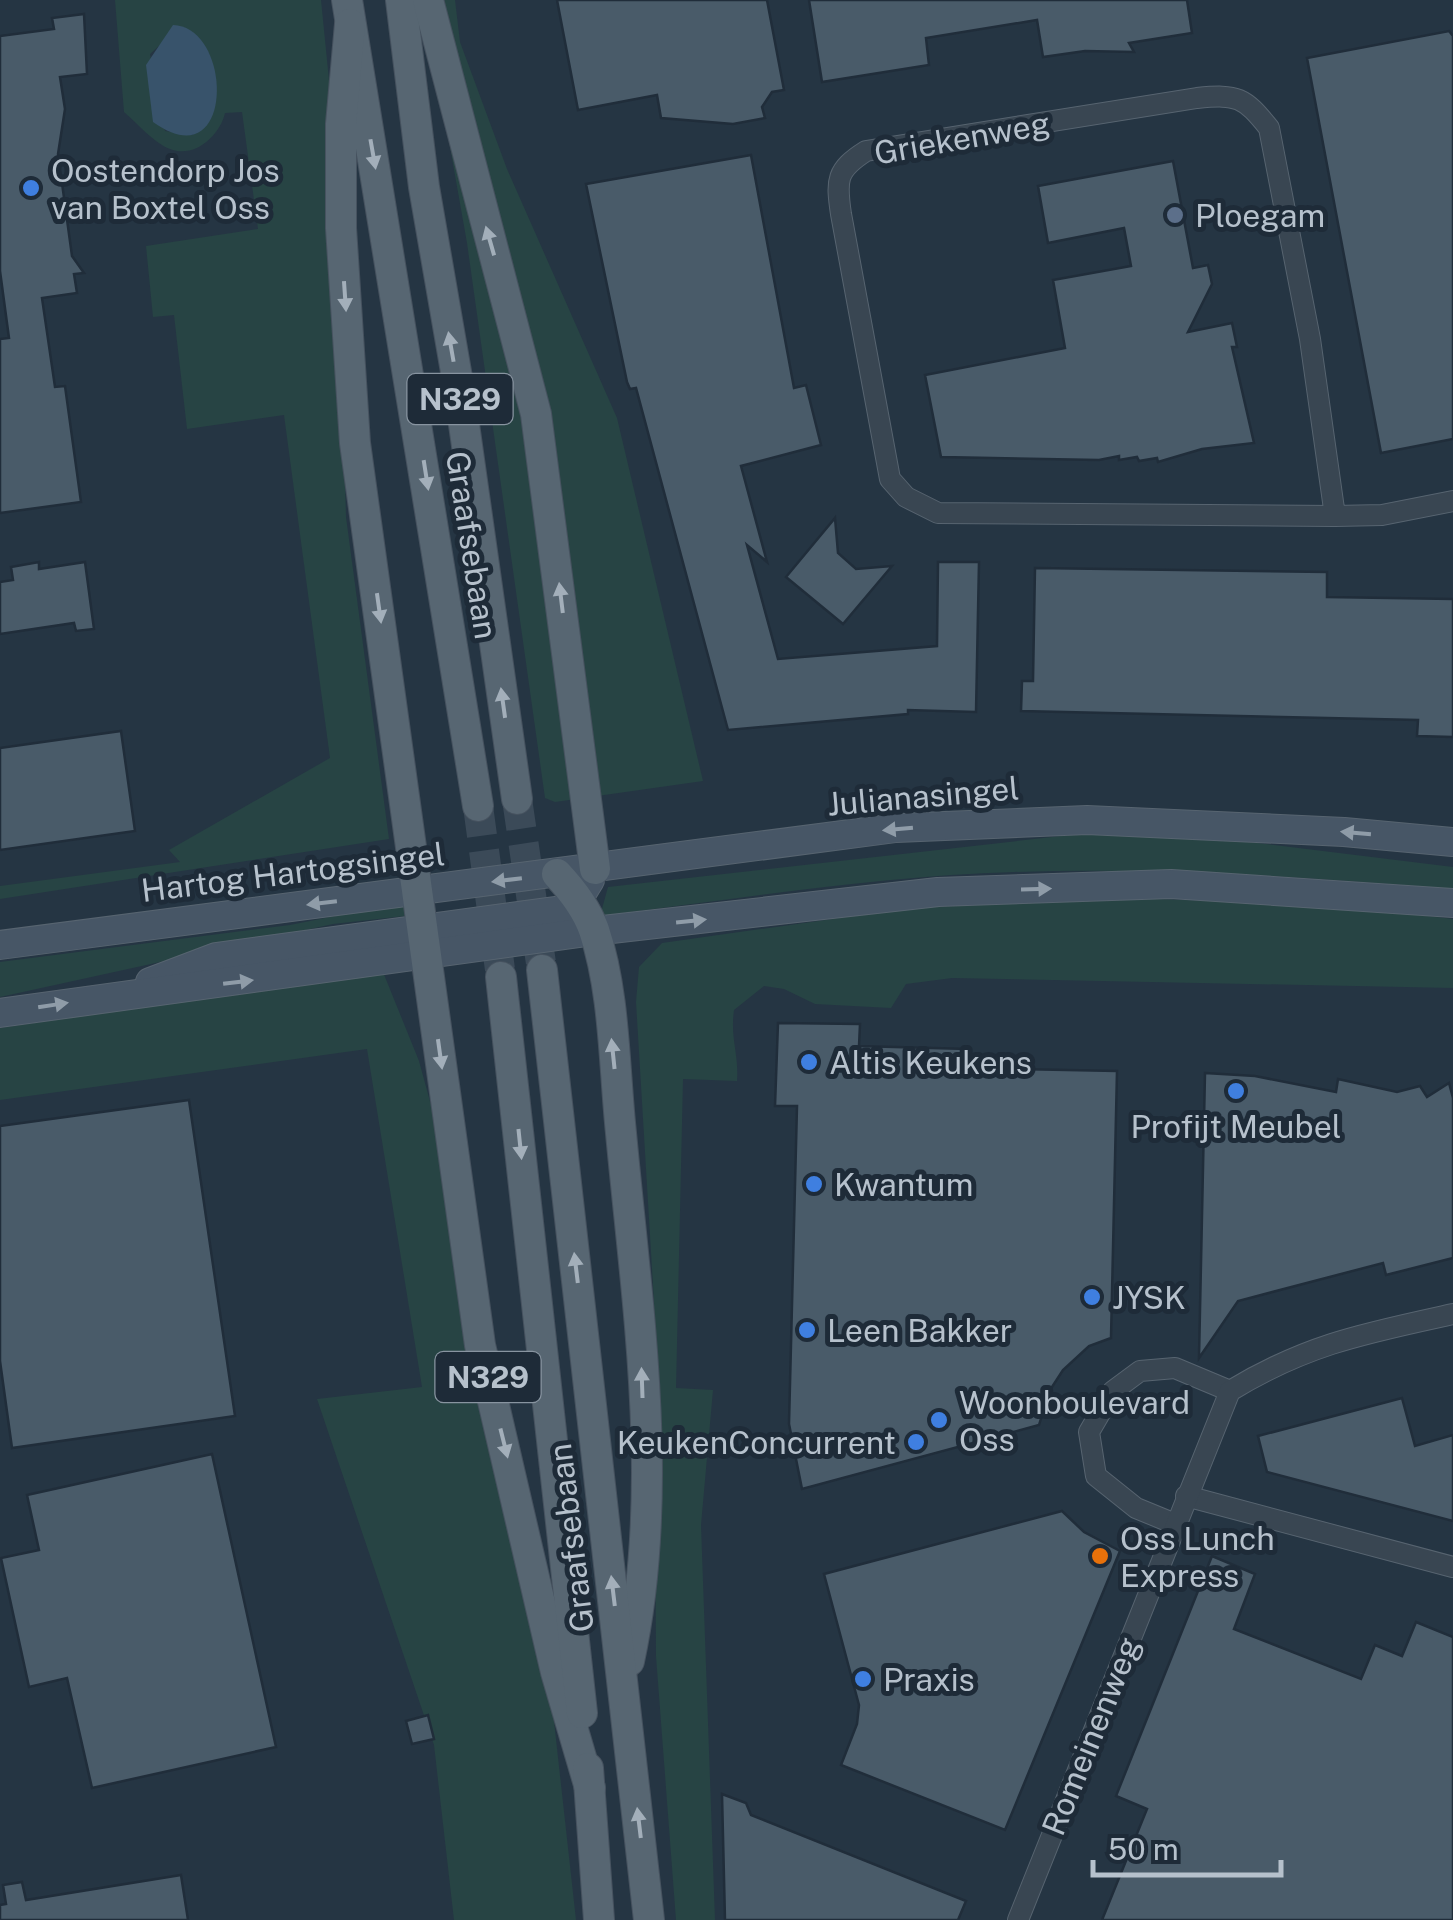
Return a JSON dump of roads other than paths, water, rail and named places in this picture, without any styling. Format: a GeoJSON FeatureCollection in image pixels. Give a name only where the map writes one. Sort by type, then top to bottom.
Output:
{"type":"FeatureCollection","features":[{"type":"Feature","properties":{"kind":"main road","name":"Graafsebaan"},"geometry":{"type":"LineString","coordinates":[[401,0],[424,187],[459,390],[517,799]]}},
{"type":"Feature","properties":{"kind":"main road","name":"N329"},"geometry":{"type":"LineString","coordinates":[[428,0],[536,414],[595,869]]}},
{"type":"Feature","properties":{"kind":"main road","name":"Graafsebaan"},"geometry":{"type":"LineString","coordinates":[[349,12],[478,806]]}},
{"type":"Feature","properties":{"kind":"main road","name":"N329"},"geometry":{"type":"LineString","coordinates":[[349,12],[341,124],[341,228],[355,442],[480,1345],[556,1672],[590,1788]]}},
{"type":"Feature","properties":{"kind":"main road","name":"Julianasingel"},"geometry":{"type":"LineString","coordinates":[[595,869],[896,828],[1050,821],[1219,825],[1453,842]]}},
{"type":"Feature","properties":{"kind":"main road","name":"Hartog Hartogsingel"},"geometry":{"type":"LineString","coordinates":[[0,945],[595,869]]}},
{"type":"Feature","properties":{"kind":"main road"},"geometry":{"type":"LineString","coordinates":[[0,1014],[425,943],[562,910],[578,898],[595,869]]}},
{"type":"Feature","properties":{"kind":"main road","name":"N329"},"geometry":{"type":"LineString","coordinates":[[557,874],[578,898],[594,931],[607,992],[640,1325],[646,1481],[642,1600],[624,1688]]}},
{"type":"Feature","properties":{"kind":"main road"},"geometry":{"type":"LineString","coordinates":[[425,943],[594,931],[938,892],[1152,885],[1338,892],[1453,903]]}},
{"type":"Feature","properties":{"kind":"main road","name":"Graafsebaan"},"geometry":{"type":"LineString","coordinates":[[542,970],[649,1920]]}},
{"type":"Feature","properties":{"kind":"main road","name":"Graafsebaan"},"geometry":{"type":"LineString","coordinates":[[501,977],[590,1788],[599,1920]]}},
{"type":"Feature","properties":{"kind":"street","name":"Griekenweg"},"geometry":{"type":"LineString","coordinates":[[1335,516],[1310,340],[1269,128],[1248,102],[1227,95],[1197,98],[866,152],[844,165],[837,186],[840,214],[879,440],[890,479],[906,497],[938,513],[1335,516],[1382,514],[1453,500]]}},
{"type":"Feature","properties":{"kind":"street"},"geometry":{"type":"LineString","coordinates":[[1175,1524],[1136,1508],[1096,1476],[1089,1432],[1112,1391],[1140,1371],[1175,1368],[1230,1391],[1282,1360],[1348,1338],[1453,1314]]}},
{"type":"Feature","properties":{"kind":"street","name":"Romeinenweg"},"geometry":{"type":"LineString","coordinates":[[1018,1920],[1230,1391]]}},
{"type":"Feature","properties":{"kind":"street"},"geometry":{"type":"LineString","coordinates":[[1186,1496],[1453,1567]]}},
{"type":"Feature","properties":{"kind":"water"},"geometry":{"type":"Polygon","coordinates":[[[173,25],[193,32],[207,49],[215,72],[217,96],[211,118],[199,132],[180,135],[153,122],[146,65],[173,25]]]}},
{"type":"Feature","properties":{"kind":"tunnel"},"geometry":{"type":"LineString","coordinates":[[517,799],[542,970]]}},
{"type":"Feature","properties":{"kind":"tunnel"},"geometry":{"type":"LineString","coordinates":[[478,806],[501,977]]}},
{"type":"Feature","properties":{"kind":"place","name":"Oostendorp Jos van Boxtel Oss"},"geometry":{"type":"Point","coordinates":[31,188]}},
{"type":"Feature","properties":{"kind":"place","name":"Ploegam"},"geometry":{"type":"Point","coordinates":[1175,215]}},
{"type":"Feature","properties":{"kind":"place","name":"Altis Keukens"},"geometry":{"type":"Point","coordinates":[809,1062]}},
{"type":"Feature","properties":{"kind":"place","name":"Profijt Meubel"},"geometry":{"type":"Point","coordinates":[1236,1091]}},
{"type":"Feature","properties":{"kind":"place","name":"Kwantum"},"geometry":{"type":"Point","coordinates":[814,1184]}},
{"type":"Feature","properties":{"kind":"place","name":"JYSK"},"geometry":{"type":"Point","coordinates":[1092,1297]}},
{"type":"Feature","properties":{"kind":"place","name":"Leen Bakker"},"geometry":{"type":"Point","coordinates":[807,1330]}},
{"type":"Feature","properties":{"kind":"place","name":"Woonboulevard Oss"},"geometry":{"type":"Point","coordinates":[939,1420]}},
{"type":"Feature","properties":{"kind":"place","name":"KeukenConcurrent"},"geometry":{"type":"Point","coordinates":[916,1442]}},
{"type":"Feature","properties":{"kind":"place","name":"Oss Lunch Express"},"geometry":{"type":"Point","coordinates":[1100,1556]}},
{"type":"Feature","properties":{"kind":"place","name":"Praxis"},"geometry":{"type":"Point","coordinates":[863,1679]}}]}
